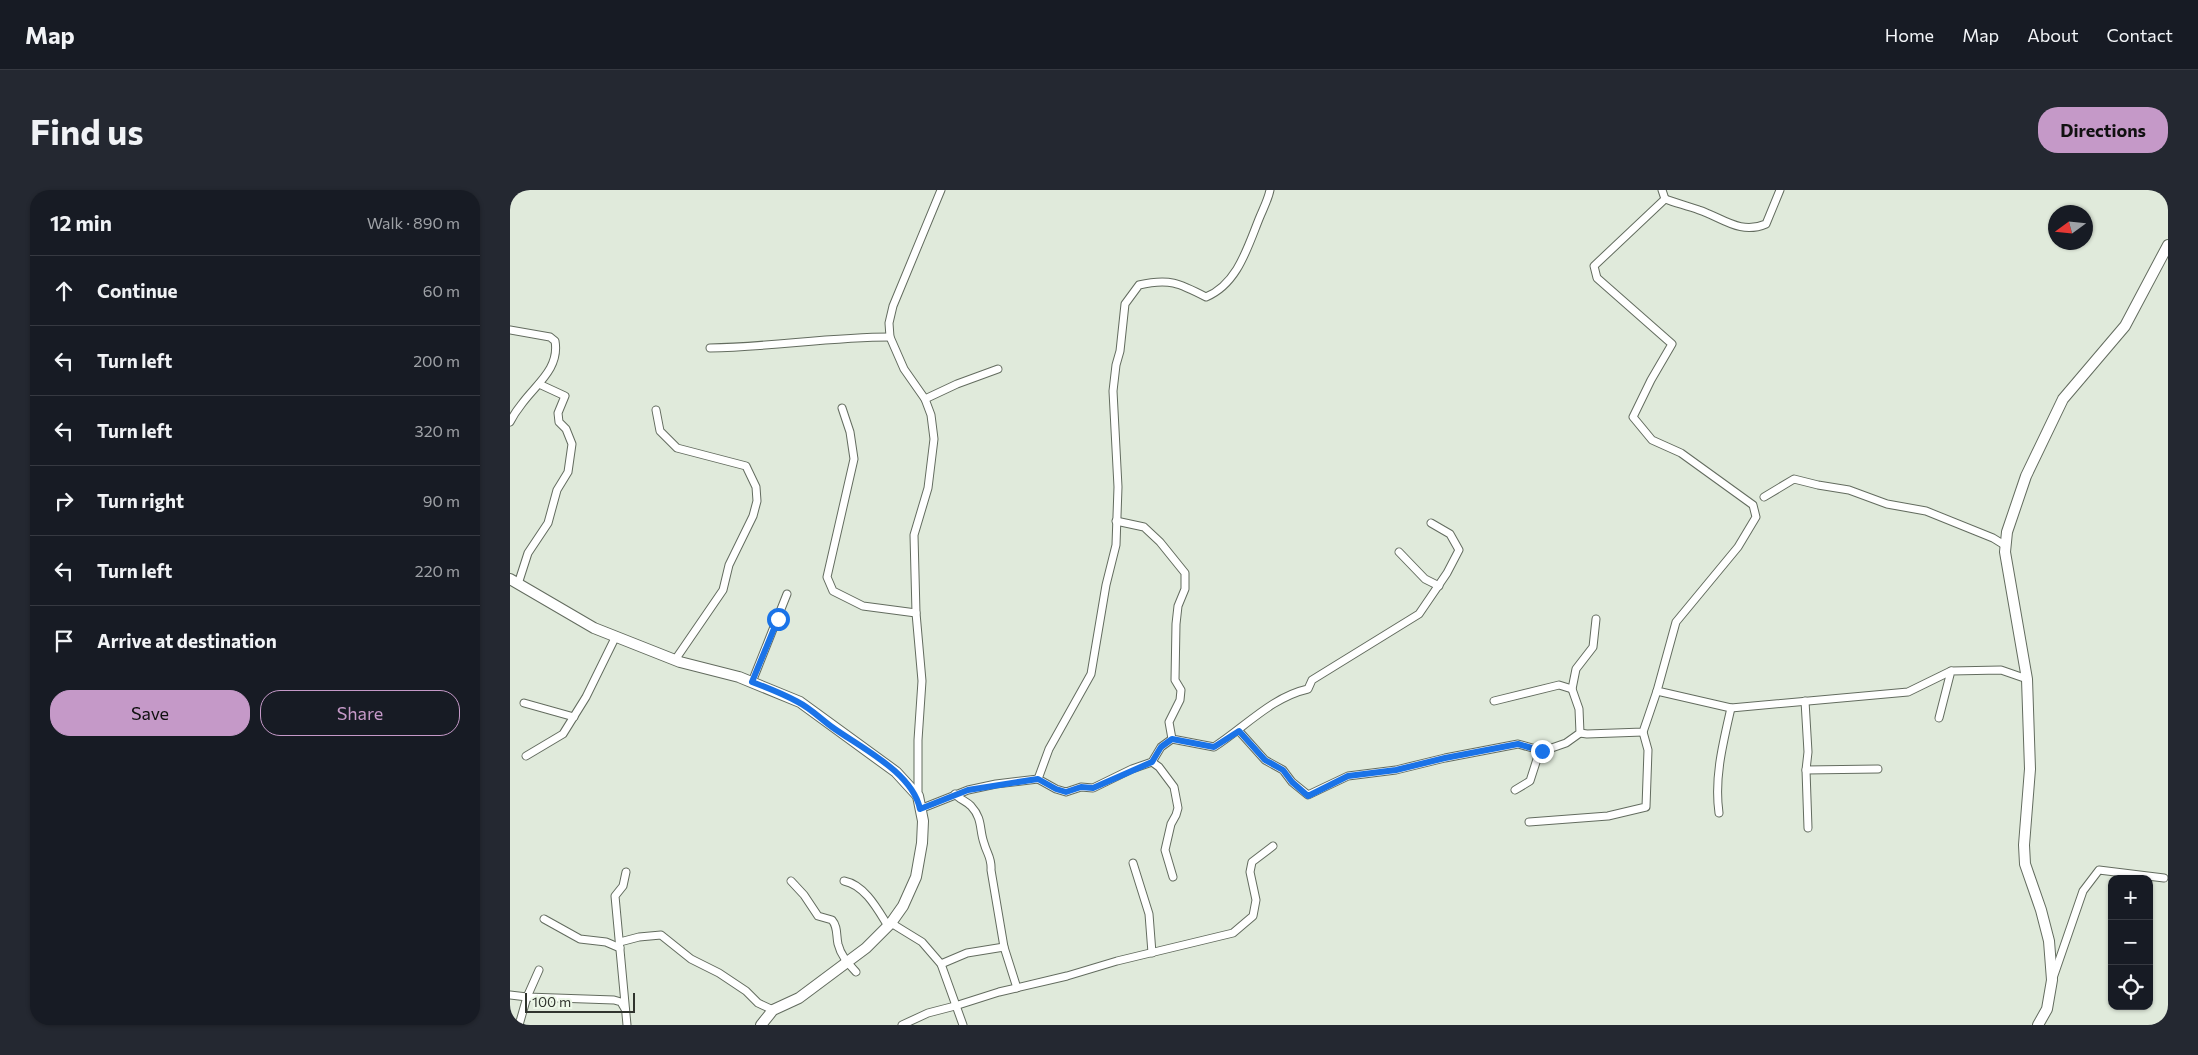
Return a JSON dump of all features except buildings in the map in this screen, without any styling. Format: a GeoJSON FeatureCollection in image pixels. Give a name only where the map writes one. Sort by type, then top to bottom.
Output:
{"type":"FeatureCollection","features":[{"type":"Feature","properties":{"kind":"street"},"geometry":{"type":"LineString","coordinates":[[761,1025],[773,1010],[799,998],[866,948],[889,925],[902,906],[916,877],[922,842],[923,821],[918,796],[918,740],[922,681],[916,613],[914,535],[928,488],[934,439],[931,416],[925,399],[904,369],[890,337],[889,323],[893,306],[941,190]]}},
{"type":"Feature","properties":{"kind":"street"},"geometry":{"type":"LineString","coordinates":[[1038,779],[1049,749],[1091,674],[1106,585],[1116,545],[1118,487],[1113,391],[1125,304],[1139,285],[1154,282],[1176,283],[1206,297],[1218,292],[1235,273],[1243,258],[1270,190]]}},
{"type":"Feature","properties":{"kind":"street"},"geometry":{"type":"LineString","coordinates":[[1662,190],[1665,199]]}},
{"type":"Feature","properties":{"kind":"street"},"geometry":{"type":"LineString","coordinates":[[1665,199],[1700,210],[1723,221],[1754,229],[1766,224],[1780,190]]}},
{"type":"Feature","properties":{"kind":"street"},"geometry":{"type":"LineString","coordinates":[[1529,822],[1608,816],[1646,807],[1648,750],[1642,732],[1657,691],[1676,622],[1738,547],[1756,517],[1753,505],[1681,453],[1652,440],[1633,417],[1650,380],[1672,344],[1597,278],[1594,266],[1665,199]]}},
{"type":"Feature","properties":{"kind":"street"},"geometry":{"type":"LineString","coordinates":[[2052,980],[2049,941],[2041,910],[2025,864],[2024,845],[2030,769],[2027,679],[2008,569],[2007,532],[2026,476],[2063,398],[2125,326],[2168,244]]}},
{"type":"Feature","properties":{"kind":"street"},"geometry":{"type":"LineString","coordinates":[[510,330],[550,337],[555,341],[557,351],[554,361],[539,384],[521,404],[510,422]]}},
{"type":"Feature","properties":{"kind":"street"},"geometry":{"type":"LineString","coordinates":[[710,348],[747,348],[849,337],[890,337]]}},
{"type":"Feature","properties":{"kind":"street"},"geometry":{"type":"LineString","coordinates":[[925,399],[957,384],[998,369]]}},
{"type":"Feature","properties":{"kind":"street"},"geometry":{"type":"LineString","coordinates":[[539,384],[565,396],[558,413],[559,422],[566,429],[572,444],[568,472],[557,490],[548,523],[528,553],[514,582],[594,628],[675,660],[752,682],[800,702],[896,772],[918,796]]}},
{"type":"Feature","properties":{"kind":"street"},"geometry":{"type":"LineString","coordinates":[[842,408],[850,432],[854,459],[827,577],[833,591],[863,606],[916,613]]}},
{"type":"Feature","properties":{"kind":"street"},"geometry":{"type":"LineString","coordinates":[[656,410],[660,431],[677,448],[746,466],[756,487],[758,501],[753,516],[729,565],[723,590],[675,660]]}},
{"type":"Feature","properties":{"kind":"street"},"geometry":{"type":"LineString","coordinates":[[1764,497],[1794,479],[1818,486],[1848,490],[1887,504],[1926,511],[1993,538],[2006,546]]}},
{"type":"Feature","properties":{"kind":"street"},"geometry":{"type":"LineString","coordinates":[[1116,521],[1144,527],[1160,542],[1185,573],[1185,589],[1178,606],[1176,624],[1175,680],[1181,690],[1180,700],[1169,722],[1172,739]]}},
{"type":"Feature","properties":{"kind":"street"},"geometry":{"type":"LineString","coordinates":[[920,809],[955,794],[996,784],[1038,779],[1066,792],[1081,787],[1093,788],[1152,762],[1161,747],[1172,739],[1214,747],[1239,731],[1260,712],[1278,700],[1295,692],[1308,689],[1312,680],[1418,614],[1440,586],[1459,550],[1450,534],[1431,523]]}},
{"type":"Feature","properties":{"kind":"street"},"geometry":{"type":"LineString","coordinates":[[1399,552],[1425,579],[1440,586]]}},
{"type":"Feature","properties":{"kind":"street"},"geometry":{"type":"LineString","coordinates":[[752,682],[786,594]]}},
{"type":"Feature","properties":{"kind":"street"},"geometry":{"type":"LineString","coordinates":[[1580,733],[1579,709],[1572,689],[1576,669],[1593,648],[1596,619]]}},
{"type":"Feature","properties":{"kind":"street"},"geometry":{"type":"LineString","coordinates":[[526,756],[563,734],[586,697],[616,636]]}},
{"type":"Feature","properties":{"kind":"street"},"geometry":{"type":"LineString","coordinates":[[1657,691],[1731,708],[1908,692],[1951,671],[2001,670],[2027,679]]}},
{"type":"Feature","properties":{"kind":"street"},"geometry":{"type":"LineString","coordinates":[[1940,718],[1951,671]]}},
{"type":"Feature","properties":{"kind":"street"},"geometry":{"type":"LineString","coordinates":[[1494,701],[1560,685],[1572,689]]}},
{"type":"Feature","properties":{"kind":"street"},"geometry":{"type":"LineString","coordinates":[[1805,701],[1808,752],[1806,770],[1808,828]]}},
{"type":"Feature","properties":{"kind":"street"},"geometry":{"type":"LineString","coordinates":[[524,703],[574,717]]}},
{"type":"Feature","properties":{"kind":"street"},"geometry":{"type":"LineString","coordinates":[[1719,813],[1716,794],[1723,743],[1731,708]]}},
{"type":"Feature","properties":{"kind":"street"},"geometry":{"type":"LineString","coordinates":[[1239,731],[1265,760],[1283,770],[1292,782],[1308,796],[1348,776],[1396,770],[1445,758],[1518,744],[1542,751]]}},
{"type":"Feature","properties":{"kind":"street"},"geometry":{"type":"LineString","coordinates":[[1515,790],[1530,781],[1538,756],[1542,751],[1566,743],[1580,733],[1642,732]]}},
{"type":"Feature","properties":{"kind":"street"},"geometry":{"type":"LineString","coordinates":[[1152,762],[1159,766],[1174,787],[1178,808],[1171,824],[1165,850],[1173,877]]}},
{"type":"Feature","properties":{"kind":"street"},"geometry":{"type":"LineString","coordinates":[[1806,770],[1878,769]]}},
{"type":"Feature","properties":{"kind":"street"},"geometry":{"type":"LineString","coordinates":[[955,794],[970,805],[978,816],[982,828],[983,843],[992,860],[991,870],[1004,947],[1016,988]]}},
{"type":"Feature","properties":{"kind":"street"},"geometry":{"type":"LineString","coordinates":[[902,1025],[928,1013],[1016,988],[1233,933],[1253,916],[1256,900],[1250,872],[1252,862],[1273,846]]}},
{"type":"Feature","properties":{"kind":"street"},"geometry":{"type":"LineString","coordinates":[[1133,863],[1149,914],[1152,953]]}},
{"type":"Feature","properties":{"kind":"street"},"geometry":{"type":"LineString","coordinates":[[2038,1025],[2047,1008],[2052,980],[2083,892],[2099,870],[2164,878]]}},
{"type":"Feature","properties":{"kind":"street"},"geometry":{"type":"LineString","coordinates":[[626,872],[623,886],[615,896],[627,1025]]}},
{"type":"Feature","properties":{"kind":"street"},"geometry":{"type":"LineString","coordinates":[[791,881],[804,895],[818,916],[832,920],[836,925],[837,941],[842,955],[856,972]]}},
{"type":"Feature","properties":{"kind":"street"},"geometry":{"type":"LineString","coordinates":[[844,881],[858,886],[889,925],[922,942],[941,964],[963,1025]]}},
{"type":"Feature","properties":{"kind":"street"},"geometry":{"type":"LineString","coordinates":[[544,919],[569,935],[580,939],[620,945],[639,937],[661,935],[691,959],[719,973],[746,991],[758,1003],[773,1010]]}},
{"type":"Feature","properties":{"kind":"street"},"geometry":{"type":"LineString","coordinates":[[941,964],[967,953],[1004,947]]}},
{"type":"Feature","properties":{"kind":"street"},"geometry":{"type":"LineString","coordinates":[[519,1025],[527,997],[538,970]]}},
{"type":"Feature","properties":{"kind":"street"},"geometry":{"type":"LineString","coordinates":[[510,995],[614,1000],[621,1002],[627,1011]]}},
{"type":"Feature","properties":{"kind":"route"},"geometry":{"type":"LineString","coordinates":[[778,619],[752,682],[800,702],[832,727],[877,757],[896,772],[918,796],[920,809],[955,794],[996,784],[1009,784],[1038,779],[1066,792],[1081,787],[1093,788],[1132,769],[1152,762],[1161,747],[1172,739],[1214,747],[1239,731],[1265,760],[1283,770],[1292,782],[1308,796],[1348,776],[1396,770],[1445,758],[1518,744],[1542,751]]}}]}
